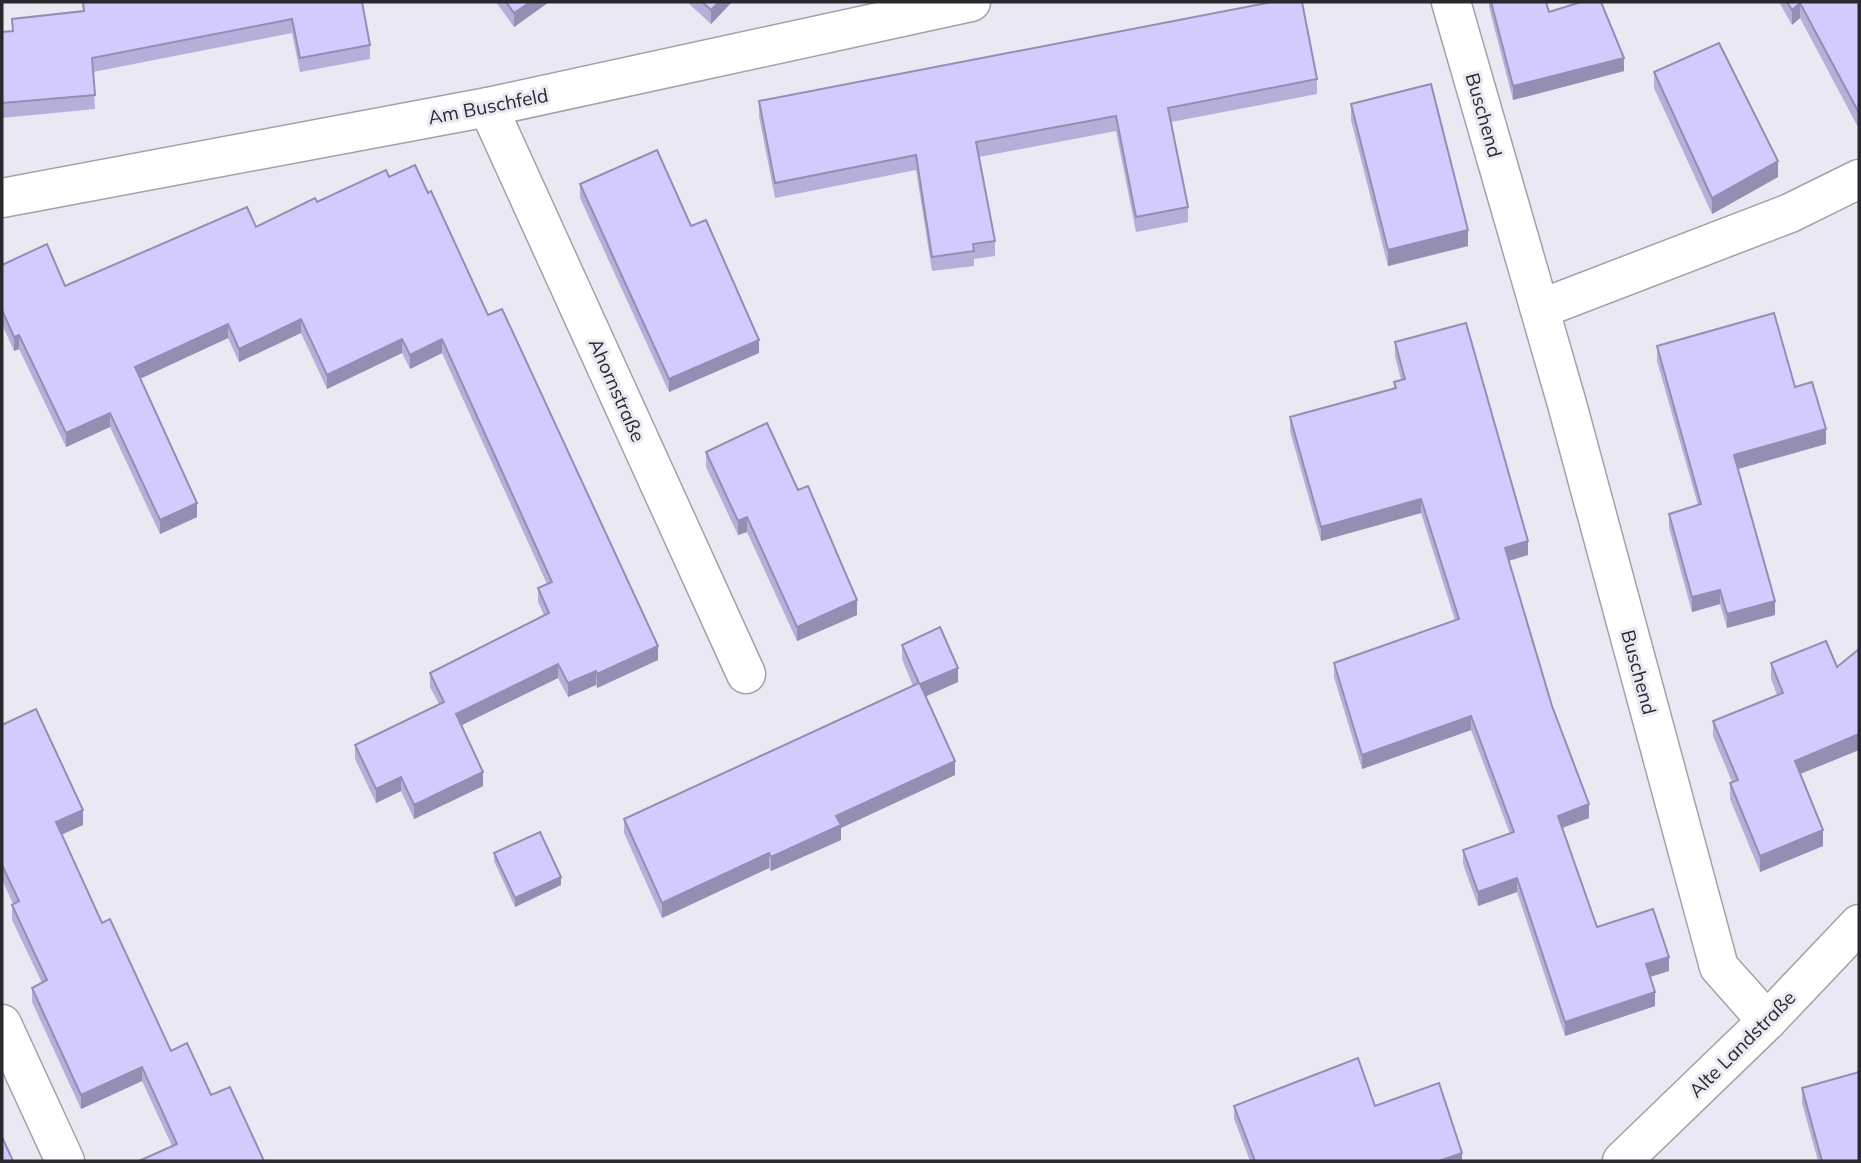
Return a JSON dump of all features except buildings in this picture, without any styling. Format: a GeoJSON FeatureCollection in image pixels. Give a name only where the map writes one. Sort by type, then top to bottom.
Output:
{"type":"FeatureCollection","features":[{"type":"Feature","properties":{"kind":"street","name":"Am Buschfeld"},"geometry":{"type":"LineString","coordinates":[[2,198],[488,107],[971,2]]}},
{"type":"Feature","properties":{"kind":"street","name":"Buschend"},"geometry":{"type":"LineString","coordinates":[[1451,2],[1540,309],[1718,967],[1767,1021]]}},
{"type":"Feature","properties":{"kind":"street","name":"Ahornstraße"},"geometry":{"type":"LineString","coordinates":[[488,107],[746,674]]}},
{"type":"Feature","properties":{"kind":"street"},"geometry":{"type":"LineString","coordinates":[[1540,309],[1790,213],[1859,179]]}},
{"type":"Feature","properties":{"kind":"street","name":"Alte Landstraße"},"geometry":{"type":"LineString","coordinates":[[1622,1161],[1767,1021],[1859,924]]}},
{"type":"Feature","properties":{"kind":"street"},"geometry":{"type":"LineString","coordinates":[[2,1024],[65,1161]]}}]}
